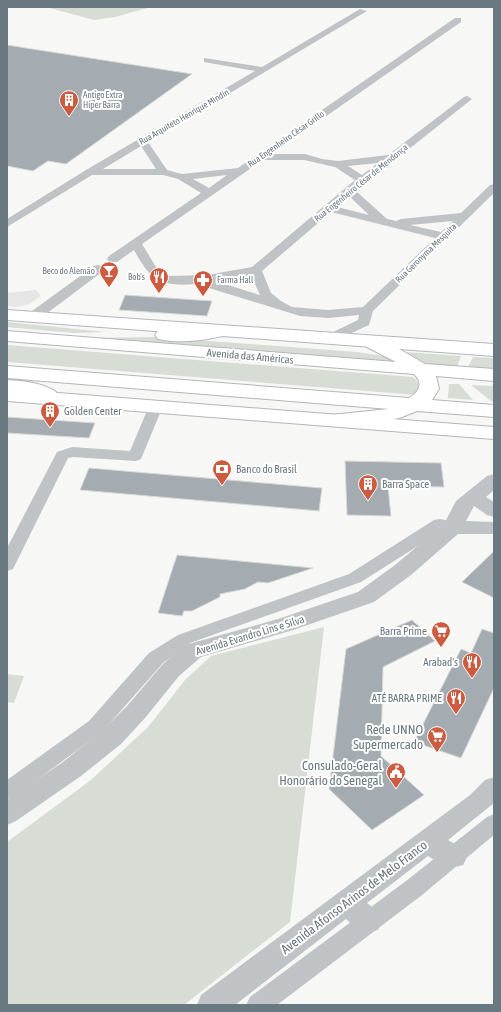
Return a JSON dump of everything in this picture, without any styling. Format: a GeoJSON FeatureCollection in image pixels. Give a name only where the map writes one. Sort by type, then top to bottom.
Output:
{"type":"FeatureCollection","features":[{"type":"Feature","properties":{"kind":"main road","name":"Avenida das Américas"},"geometry":{"type":"LineString","coordinates":[[7,315],[494,350]]}},
{"type":"Feature","properties":{"kind":"main road"},"geometry":{"type":"LineString","coordinates":[[7,330],[76,334],[186,336],[221,331]]}},
{"type":"Feature","properties":{"kind":"main road","name":"Avenida das Américas"},"geometry":{"type":"LineString","coordinates":[[7,336],[494,375]]}},
{"type":"Feature","properties":{"kind":"main road"},"geometry":{"type":"LineString","coordinates":[[328,420],[391,414],[423,398],[430,386],[427,378],[419,369],[405,358],[390,348],[374,342]]}},
{"type":"Feature","properties":{"kind":"main road"},"geometry":{"type":"LineString","coordinates":[[7,372],[494,411]]}},
{"type":"Feature","properties":{"kind":"main road"},"geometry":{"type":"LineString","coordinates":[[7,386],[29,387],[52,398]]}},
{"type":"Feature","properties":{"kind":"main road"},"geometry":{"type":"LineString","coordinates":[[7,395],[328,420],[493,435]]}},
{"type":"Feature","properties":{"kind":"street","name":"Rua Arquiteto Henrique Mindin"},"geometry":{"type":"LineString","coordinates":[[7,224],[90,172],[363,11]]}},
{"type":"Feature","properties":{"kind":"street","name":"Rua Engenheiro César Grillo"},"geometry":{"type":"LineString","coordinates":[[113,259],[458,20]]}},
{"type":"Feature","properties":{"kind":"street"},"geometry":{"type":"LineString","coordinates":[[207,60],[264,70]]}},
{"type":"Feature","properties":{"kind":"street","name":"Rua Engenheiro César de Mendonça"},"geometry":{"type":"LineString","coordinates":[[256,270],[362,180],[467,99]]}},
{"type":"Feature","properties":{"kind":"street"},"geometry":{"type":"LineString","coordinates":[[292,134],[305,157]]}},
{"type":"Feature","properties":{"kind":"street"},"geometry":{"type":"LineString","coordinates":[[142,141],[163,172]]}},
{"type":"Feature","properties":{"kind":"street"},"geometry":{"type":"LineString","coordinates":[[261,157],[305,157],[321,162],[338,164],[391,158]]}},
{"type":"Feature","properties":{"kind":"street"},"geometry":{"type":"LineString","coordinates":[[338,164],[362,180]]}},
{"type":"Feature","properties":{"kind":"street"},"geometry":{"type":"LineString","coordinates":[[182,177],[242,170]]}},
{"type":"Feature","properties":{"kind":"street"},"geometry":{"type":"LineString","coordinates":[[90,172],[163,172],[182,177],[208,192]]}},
{"type":"Feature","properties":{"kind":"street","name":"Rua Geronyma Mesquita"},"geometry":{"type":"LineString","coordinates":[[330,339],[365,316],[442,236],[494,187]]}},
{"type":"Feature","properties":{"kind":"street"},"geometry":{"type":"LineString","coordinates":[[350,191],[387,222],[464,216]]}},
{"type":"Feature","properties":{"kind":"street"},"geometry":{"type":"LineString","coordinates":[[329,208],[442,236]]}},
{"type":"Feature","properties":{"kind":"street"},"geometry":{"type":"LineString","coordinates":[[136,244],[153,271],[159,276],[170,280],[197,280],[256,270],[263,289],[276,304]]}},
{"type":"Feature","properties":{"kind":"street"},"geometry":{"type":"LineString","coordinates":[[34,316],[98,269]]}},
{"type":"Feature","properties":{"kind":"street"},"geometry":{"type":"LineString","coordinates":[[197,280],[312,314],[365,316],[374,342]]}},
{"type":"Feature","properties":{"kind":"street"},"geometry":{"type":"LineString","coordinates":[[7,565],[62,455],[72,452],[136,456],[156,406]]}},
{"type":"Feature","properties":{"kind":"street","name":"Avenida Evandro Lins e Silva"},"geometry":{"type":"LineString","coordinates":[[7,814],[72,769],[112,737],[136,712],[171,670],[193,651],[284,625],[366,598],[453,527],[463,506],[494,480]]}},
{"type":"Feature","properties":{"kind":"street"},"geometry":{"type":"LineString","coordinates":[[473,497],[494,511]]}},
{"type":"Feature","properties":{"kind":"street","name":"Avenida Evandro Lins e Silva"},"geometry":{"type":"LineString","coordinates":[[7,791],[96,726],[156,658],[184,639],[355,578],[440,524],[453,527]]}},
{"type":"Feature","properties":{"kind":"street"},"geometry":{"type":"LineString","coordinates":[[453,527],[494,528]]}},
{"type":"Feature","properties":{"kind":"street","name":"Avenida Afonso Arinos de Melo Franco"},"geometry":{"type":"LineString","coordinates":[[212,1005],[479,802],[494,787]]}},
{"type":"Feature","properties":{"kind":"street"},"geometry":{"type":"LineString","coordinates":[[258,1005],[453,857],[494,823]]}},
{"type":"Feature","properties":{"kind":"street"},"geometry":{"type":"LineString","coordinates":[[427,841],[453,857]]}},
{"type":"Feature","properties":{"kind":"street"},"geometry":{"type":"LineString","coordinates":[[347,902],[368,921]]}},
{"type":"Feature","properties":{"kind":"shaded area"},"geometry":{"type":"Polygon","coordinates":[[[46,7],[151,7],[115,17],[94,20],[46,7]]]}},
{"type":"Feature","properties":{"kind":"shaded area"},"geometry":{"type":"Polygon","coordinates":[[[36,290],[41,296],[30,304],[18,307],[7,306],[7,293],[36,290]]]}},
{"type":"Feature","properties":{"kind":"shaded area"},"geometry":{"type":"Polygon","coordinates":[[[7,322],[106,332],[73,333],[7,327],[7,322]]]}},
{"type":"Feature","properties":{"kind":"shaded area"},"geometry":{"type":"Polygon","coordinates":[[[155,337],[357,352],[384,356],[392,361],[90,338],[155,337]]]}},
{"type":"Feature","properties":{"kind":"shaded area"},"geometry":{"type":"Polygon","coordinates":[[[7,345],[413,377],[418,383],[418,387],[417,395],[7,362],[7,345]]]}},
{"type":"Feature","properties":{"kind":"shaded area"},"geometry":{"type":"Polygon","coordinates":[[[405,352],[461,356],[457,367],[427,364],[405,352]]]}},
{"type":"Feature","properties":{"kind":"shaded area"},"geometry":{"type":"Polygon","coordinates":[[[473,357],[494,358],[494,369],[468,367],[473,357]]]}},
{"type":"Feature","properties":{"kind":"shaded area"},"geometry":{"type":"Polygon","coordinates":[[[449,384],[459,384],[473,400],[448,398],[449,384]]]}},
{"type":"Feature","properties":{"kind":"shaded area"},"geometry":{"type":"Polygon","coordinates":[[[471,385],[494,386],[494,402],[491,401],[471,385]]]}},
{"type":"Feature","properties":{"kind":"shaded area"},"geometry":{"type":"Polygon","coordinates":[[[324,627],[290,922],[184,1005],[7,1005],[7,842],[91,780],[148,727],[185,680],[211,656],[324,627]]]}},
{"type":"Feature","properties":{"kind":"shaded area"},"geometry":{"type":"Polygon","coordinates":[[[7,674],[24,676],[14,703],[7,702],[7,674]]]}},
{"type":"Feature","properties":{"kind":"building","name":"Antigo Extra Hiper Barra"},"geometry":{"type":"Polygon","coordinates":[[[7,45],[192,74],[66,164],[48,161],[33,171],[7,166],[7,45]]]}},
{"type":"Feature","properties":{"kind":"building"},"geometry":{"type":"Polygon","coordinates":[[[125,295],[212,301],[207,316],[119,310],[125,295]]]}},
{"type":"Feature","properties":{"kind":"building","name":"Golden Center"},"geometry":{"type":"Polygon","coordinates":[[[7,417],[95,423],[89,438],[7,433],[7,417]]]}},
{"type":"Feature","properties":{"kind":"building","name":"Barra Space"},"geometry":{"type":"Polygon","coordinates":[[[345,461],[441,463],[444,487],[388,486],[391,516],[347,515],[345,461]]]}},
{"type":"Feature","properties":{"kind":"building"},"geometry":{"type":"Polygon","coordinates":[[[89,468],[322,488],[319,511],[80,490],[89,468]]]}},
{"type":"Feature","properties":{"kind":"building"},"geometry":{"type":"Polygon","coordinates":[[[494,551],[494,598],[462,582],[494,551]]]}},
{"type":"Feature","properties":{"kind":"building"},"geometry":{"type":"Polygon","coordinates":[[[177,555],[313,568],[268,583],[258,582],[245,589],[220,594],[220,597],[192,611],[184,611],[182,616],[158,613],[177,555]]]}},
{"type":"Feature","properties":{"kind":"building"},"geometry":{"type":"Polygon","coordinates":[[[412,620],[435,641],[383,667],[381,756],[424,795],[372,830],[329,789],[346,649],[412,620]]]}},
{"type":"Feature","properties":{"kind":"building"},"geometry":{"type":"Polygon","coordinates":[[[482,629],[494,633],[494,688],[461,758],[414,742],[461,649],[471,653],[482,629]]]}},
{"type":"Feature","properties":{"kind":"place","name":"Antigo Extra Hiper Barra"},"geometry":{"type":"Point","coordinates":[69,117]}},
{"type":"Feature","properties":{"kind":"place","name":"Beco do Alemão"},"geometry":{"type":"Point","coordinates":[109,288]}},
{"type":"Feature","properties":{"kind":"place","name":"Bob's"},"geometry":{"type":"Point","coordinates":[159,294]}},
{"type":"Feature","properties":{"kind":"place","name":"Farma Hall"},"geometry":{"type":"Point","coordinates":[203,297]}},
{"type":"Feature","properties":{"kind":"place","name":"Golden Center"},"geometry":{"type":"Point","coordinates":[50,428]}},
{"type":"Feature","properties":{"kind":"place","name":"Banco do Brasil"},"geometry":{"type":"Point","coordinates":[222,486]}},
{"type":"Feature","properties":{"kind":"place","name":"Barra Space"},"geometry":{"type":"Point","coordinates":[368,501]}},
{"type":"Feature","properties":{"kind":"place","name":"Barra Prime"},"geometry":{"type":"Point","coordinates":[441,648]}},
{"type":"Feature","properties":{"kind":"place","name":"Arabad's"},"geometry":{"type":"Point","coordinates":[472,679]}},
{"type":"Feature","properties":{"kind":"place","name":"ATÉ BARRA PRIME"},"geometry":{"type":"Point","coordinates":[456,715]}},
{"type":"Feature","properties":{"kind":"place","name":"Rede UNNO Supermercado"},"geometry":{"type":"Point","coordinates":[437,753]}},
{"type":"Feature","properties":{"kind":"place","name":"Consulado-Geral Honorário do Senegal"},"geometry":{"type":"Point","coordinates":[396,789]}}]}
